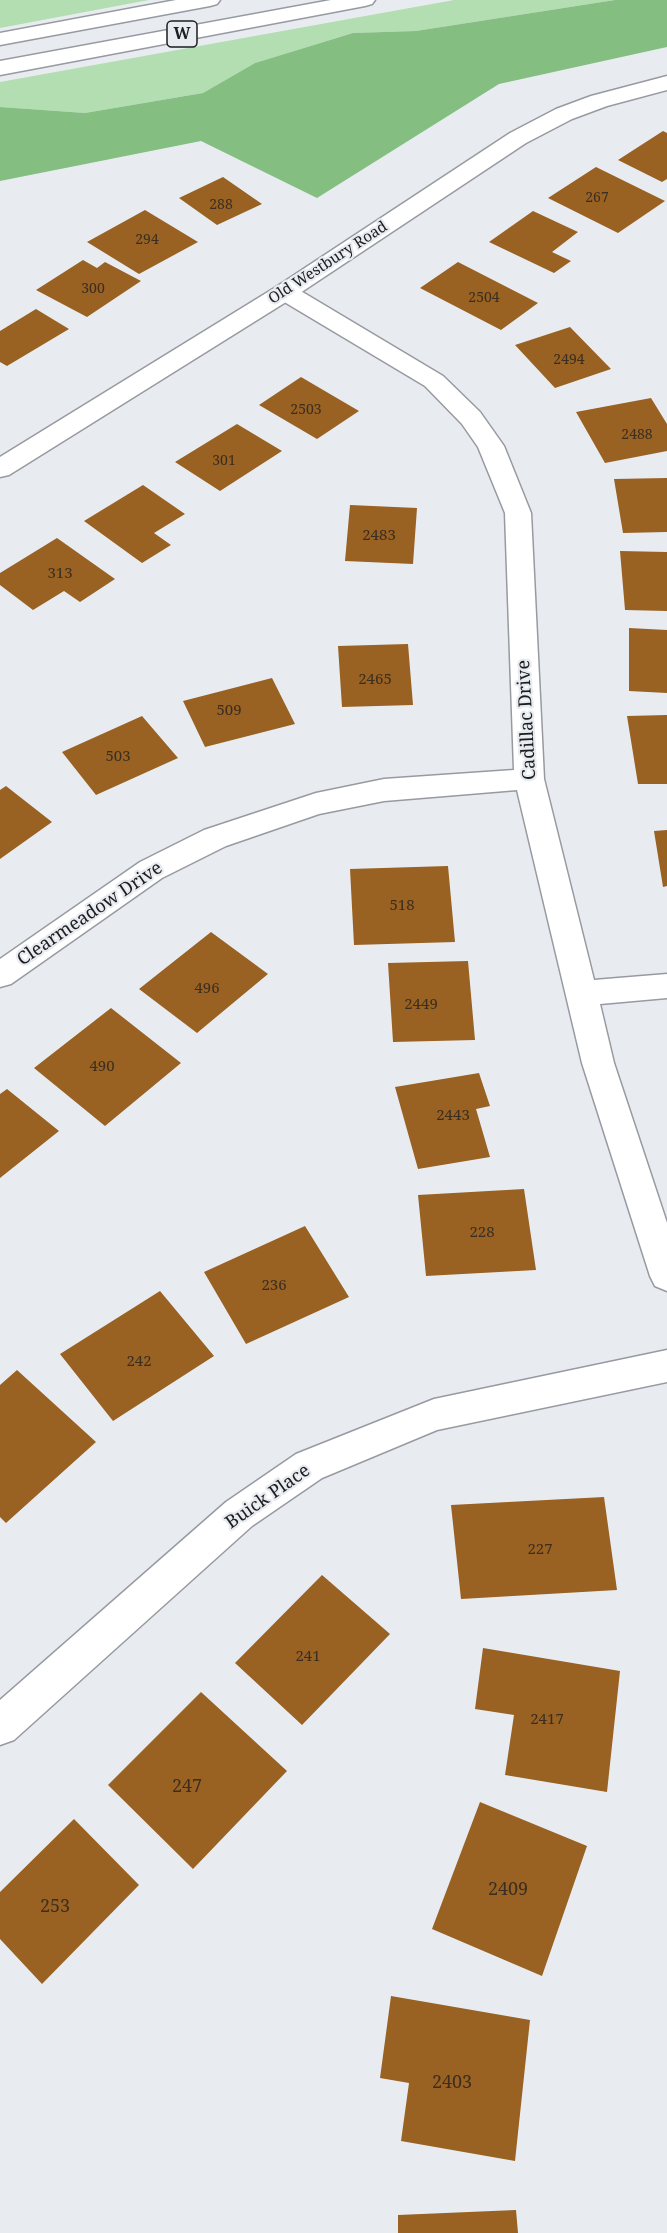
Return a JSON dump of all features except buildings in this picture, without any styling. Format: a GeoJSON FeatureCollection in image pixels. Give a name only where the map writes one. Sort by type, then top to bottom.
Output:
{"type":"FeatureCollection","features":[{"type":"Feature","properties":{"kind":"main road","name":"W"},"geometry":{"type":"LineString","coordinates":[[0,39],[210,0]]}},
{"type":"Feature","properties":{"kind":"main road","name":"W"},"geometry":{"type":"LineString","coordinates":[[0,68],[365,0]]}},
{"type":"Feature","properties":{"kind":"main road","name":"Old Westbury Road"},"geometry":{"type":"LineString","coordinates":[[0,469],[285,292],[518,138],[573,111],[667,83]]}},
{"type":"Feature","properties":{"kind":"main road","name":"Cadillac Drive"},"geometry":{"type":"LineString","coordinates":[[285,292],[434,381],[471,418],[491,446],[518,513],[529,779],[598,1063],[667,1276]]}},
{"type":"Feature","properties":{"kind":"main road","name":"Clearmeadow Drive"},"geometry":{"type":"LineString","coordinates":[[0,975],[151,870],[215,838],[316,804],[384,790],[529,779]]}},
{"type":"Feature","properties":{"kind":"main road"},"geometry":{"type":"LineString","coordinates":[[582,993],[667,986]]}},
{"type":"Feature","properties":{"kind":"main road","name":"Buick Place"},"geometry":{"type":"LineString","coordinates":[[0,1726],[239,1514],[309,1466],[434,1415],[667,1366]]}},
{"type":"Feature","properties":{"kind":"green space"},"geometry":{"type":"Polygon","coordinates":[[[0,0],[149,0],[0,28],[0,0]]]}},
{"type":"Feature","properties":{"kind":"green space"},"geometry":{"type":"Polygon","coordinates":[[[454,0],[615,0],[416,31],[353,33],[255,63],[203,93],[85,113],[0,107],[0,82],[454,0]]]}},
{"type":"Feature","properties":{"kind":"green space"},"geometry":{"type":"Polygon","coordinates":[[[615,0],[667,0],[667,47],[499,84],[317,198],[201,141],[0,181],[0,107],[85,113],[203,93],[255,63],[353,33],[416,31],[615,0]]]}}]}
